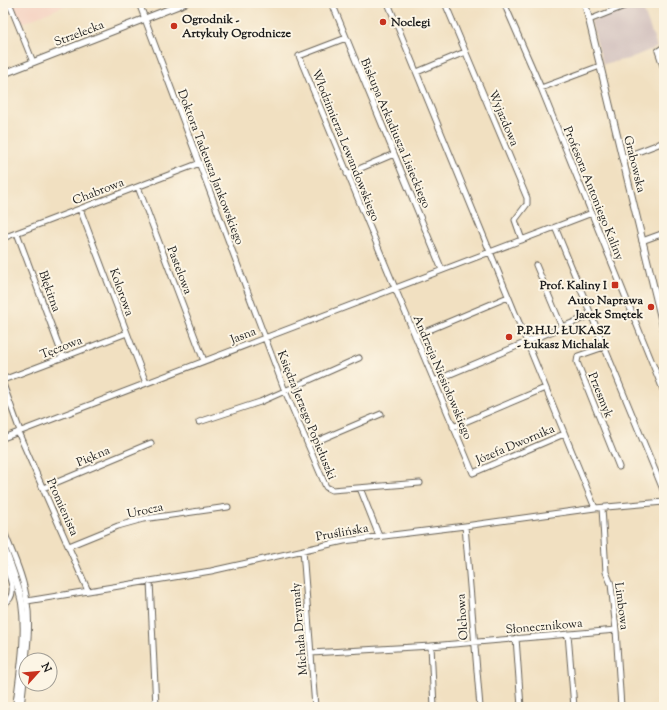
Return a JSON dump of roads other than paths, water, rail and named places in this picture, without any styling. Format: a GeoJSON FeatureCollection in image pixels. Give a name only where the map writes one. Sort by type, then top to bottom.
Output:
{"type":"FeatureCollection","features":[{"type":"Feature","properties":{"kind":"street","name":"Doktora Tadeusza Jankowskiego"},"geometry":{"type":"LineString","coordinates":[[139,3],[265,337]]}},
{"type":"Feature","properties":{"kind":"street","name":"Strzelecka"},"geometry":{"type":"LineString","coordinates":[[3,74],[185,3]]}},
{"type":"Feature","properties":{"kind":"street","name":"Biskupa Arkadiusza Lisieckiego"},"geometry":{"type":"LineString","coordinates":[[332,3],[442,270]]}},
{"type":"Feature","properties":{"kind":"street"},"geometry":{"type":"LineString","coordinates":[[388,3],[595,508]]}},
{"type":"Feature","properties":{"kind":"street","name":"Wyjazdowa"},"geometry":{"type":"LineString","coordinates":[[445,3],[527,198],[527,204],[515,220],[522,240]]}},
{"type":"Feature","properties":{"kind":"street","name":"Profesora Antoniego Kaliny"},"geometry":{"type":"LineString","coordinates":[[504,3],[541,88],[664,392]]}},
{"type":"Feature","properties":{"kind":"street","name":"Grabowska"},"geometry":{"type":"LineString","coordinates":[[585,3],[664,330]]}},
{"type":"Feature","properties":{"kind":"street"},"geometry":{"type":"LineString","coordinates":[[589,20],[632,3]]}},
{"type":"Feature","properties":{"kind":"street"},"geometry":{"type":"LineString","coordinates":[[3,8],[10,5],[33,62]]}},
{"type":"Feature","properties":{"kind":"street","name":"Włodzimierza Lewandowskiego"},"geometry":{"type":"LineString","coordinates":[[346,38],[299,56],[395,288]]}},
{"type":"Feature","properties":{"kind":"street"},"geometry":{"type":"LineString","coordinates":[[664,47],[658,51],[664,69]]}},
{"type":"Feature","properties":{"kind":"street"},"geometry":{"type":"LineString","coordinates":[[416,72],[465,52]]}},
{"type":"Feature","properties":{"kind":"street"},"geometry":{"type":"LineString","coordinates":[[541,88],[600,66]]}},
{"type":"Feature","properties":{"kind":"street"},"geometry":{"type":"LineString","coordinates":[[622,158],[664,142]]}},
{"type":"Feature","properties":{"kind":"street"},"geometry":{"type":"LineString","coordinates":[[347,174],[394,154]]}},
{"type":"Feature","properties":{"kind":"street","name":"Chabrowa"},"geometry":{"type":"LineString","coordinates":[[3,238],[200,163]]}},
{"type":"Feature","properties":{"kind":"street","name":"Pastelowa"},"geometry":{"type":"LineString","coordinates":[[138,187],[204,361]]}},
{"type":"Feature","properties":{"kind":"street","name":"Kolorowa"},"geometry":{"type":"LineString","coordinates":[[80,209],[146,383]]}},
{"type":"Feature","properties":{"kind":"street","name":"Jasna"},"geometry":{"type":"LineString","coordinates":[[3,438],[592,213]]}},
{"type":"Feature","properties":{"kind":"street"},"geometry":{"type":"LineString","coordinates":[[556,227],[664,492]]}},
{"type":"Feature","properties":{"kind":"street","name":"Błękitna"},"geometry":{"type":"LineString","coordinates":[[17,232],[63,357]]}},
{"type":"Feature","properties":{"kind":"street"},"geometry":{"type":"LineString","coordinates":[[642,240],[664,233]]}},
{"type":"Feature","properties":{"kind":"street"},"geometry":{"type":"LineString","coordinates":[[536,265],[562,327]]}},
{"type":"Feature","properties":{"kind":"street","name":"Andrzeja Niesiołowskiego"},"geometry":{"type":"LineString","coordinates":[[395,288],[473,473]]}},
{"type":"Feature","properties":{"kind":"street"},"geometry":{"type":"LineString","coordinates":[[415,336],[508,297]]}},
{"type":"Feature","properties":{"kind":"street"},"geometry":{"type":"LineString","coordinates":[[434,381],[591,315]]}},
{"type":"Feature","properties":{"kind":"street","name":"Tęczowa"},"geometry":{"type":"LineString","coordinates":[[3,380],[127,333]]}},
{"type":"Feature","properties":{"kind":"street","name":"Księdza Jerzego Popiełuszki"},"geometry":{"type":"LineString","coordinates":[[265,337],[285,390],[326,487],[332,490],[360,488]]}},
{"type":"Feature","properties":{"kind":"street","name":"Przesmyk"},"geometry":{"type":"LineString","coordinates":[[604,347],[578,356],[577,362],[619,467]]}},
{"type":"Feature","properties":{"kind":"street"},"geometry":{"type":"LineString","coordinates":[[199,422],[247,407],[359,358]]}},
{"type":"Feature","properties":{"kind":"street","name":"Promienista"},"geometry":{"type":"LineString","coordinates":[[3,384],[19,431],[88,591]]}},
{"type":"Feature","properties":{"kind":"street"},"geometry":{"type":"LineString","coordinates":[[454,427],[545,388]]}},
{"type":"Feature","properties":{"kind":"street"},"geometry":{"type":"LineString","coordinates":[[308,445],[381,414]]}},
{"type":"Feature","properties":{"kind":"street","name":"Józefa Dwornika"},"geometry":{"type":"LineString","coordinates":[[473,473],[564,434]]}},
{"type":"Feature","properties":{"kind":"street","name":"Piękna"},"geometry":{"type":"LineString","coordinates":[[43,488],[151,443]]}},
{"type":"Feature","properties":{"kind":"street"},"geometry":{"type":"LineString","coordinates":[[379,536],[360,488],[420,483]]}},
{"type":"Feature","properties":{"kind":"street","name":"Pruślińska"},"geometry":{"type":"LineString","coordinates":[[27,601],[239,565],[344,541],[595,508],[664,502]]}},
{"type":"Feature","properties":{"kind":"street","name":"Urocza"},"geometry":{"type":"LineString","coordinates":[[69,546],[118,526],[143,519],[228,507]]}},
{"type":"Feature","properties":{"kind":"street","name":"Limbowa"},"geometry":{"type":"LineString","coordinates":[[602,508],[606,572],[611,584],[616,630],[621,707]]}},
{"type":"Feature","properties":{"kind":"street","name":"Olchowa"},"geometry":{"type":"LineString","coordinates":[[465,526],[480,707]]}},
{"type":"Feature","properties":{"kind":"street"},"geometry":{"type":"LineString","coordinates":[[3,529],[18,568],[27,601],[29,631],[27,652]]}},
{"type":"Feature","properties":{"kind":"street"},"geometry":{"type":"LineString","coordinates":[[3,545],[14,572],[21,598],[23,614],[23,635],[16,707]]}},
{"type":"Feature","properties":{"kind":"street","name":"Michała Drzymały"},"geometry":{"type":"LineString","coordinates":[[303,550],[315,707]]}},
{"type":"Feature","properties":{"kind":"street"},"geometry":{"type":"LineString","coordinates":[[3,560],[13,594],[10,600],[3,604]]}},
{"type":"Feature","properties":{"kind":"street"},"geometry":{"type":"LineString","coordinates":[[150,581],[156,707]]}},
{"type":"Feature","properties":{"kind":"street","name":"Słonecznikowa"},"geometry":{"type":"LineString","coordinates":[[311,653],[431,646],[616,630]]}},
{"type":"Feature","properties":{"kind":"street"},"geometry":{"type":"LineString","coordinates":[[568,634],[574,707]]}},
{"type":"Feature","properties":{"kind":"street"},"geometry":{"type":"LineString","coordinates":[[516,638],[521,707]]}},
{"type":"Feature","properties":{"kind":"street"},"geometry":{"type":"LineString","coordinates":[[431,646],[434,707]]}},
{"type":"Feature","properties":{"kind":"street"},"geometry":{"type":"LineString","coordinates":[[21,707],[23,692]]}},
{"type":"Feature","properties":{"kind":"place","name":"Noclegi"},"geometry":{"type":"Point","coordinates":[383,22]}},
{"type":"Feature","properties":{"kind":"place","name":"Ogrodnik - Artykuły Ogrodnicze"},"geometry":{"type":"Point","coordinates":[174,26]}},
{"type":"Feature","properties":{"kind":"place","name":"Prof. Kaliny I"},"geometry":{"type":"Point","coordinates":[615,285]}},
{"type":"Feature","properties":{"kind":"place","name":"Auto Naprawa Jacek Smętek"},"geometry":{"type":"Point","coordinates":[651,307]}},
{"type":"Feature","properties":{"kind":"place","name":"P.P.H.U. ŁUKASZ - Łukasz Michalak"},"geometry":{"type":"Point","coordinates":[509,337]}}]}
